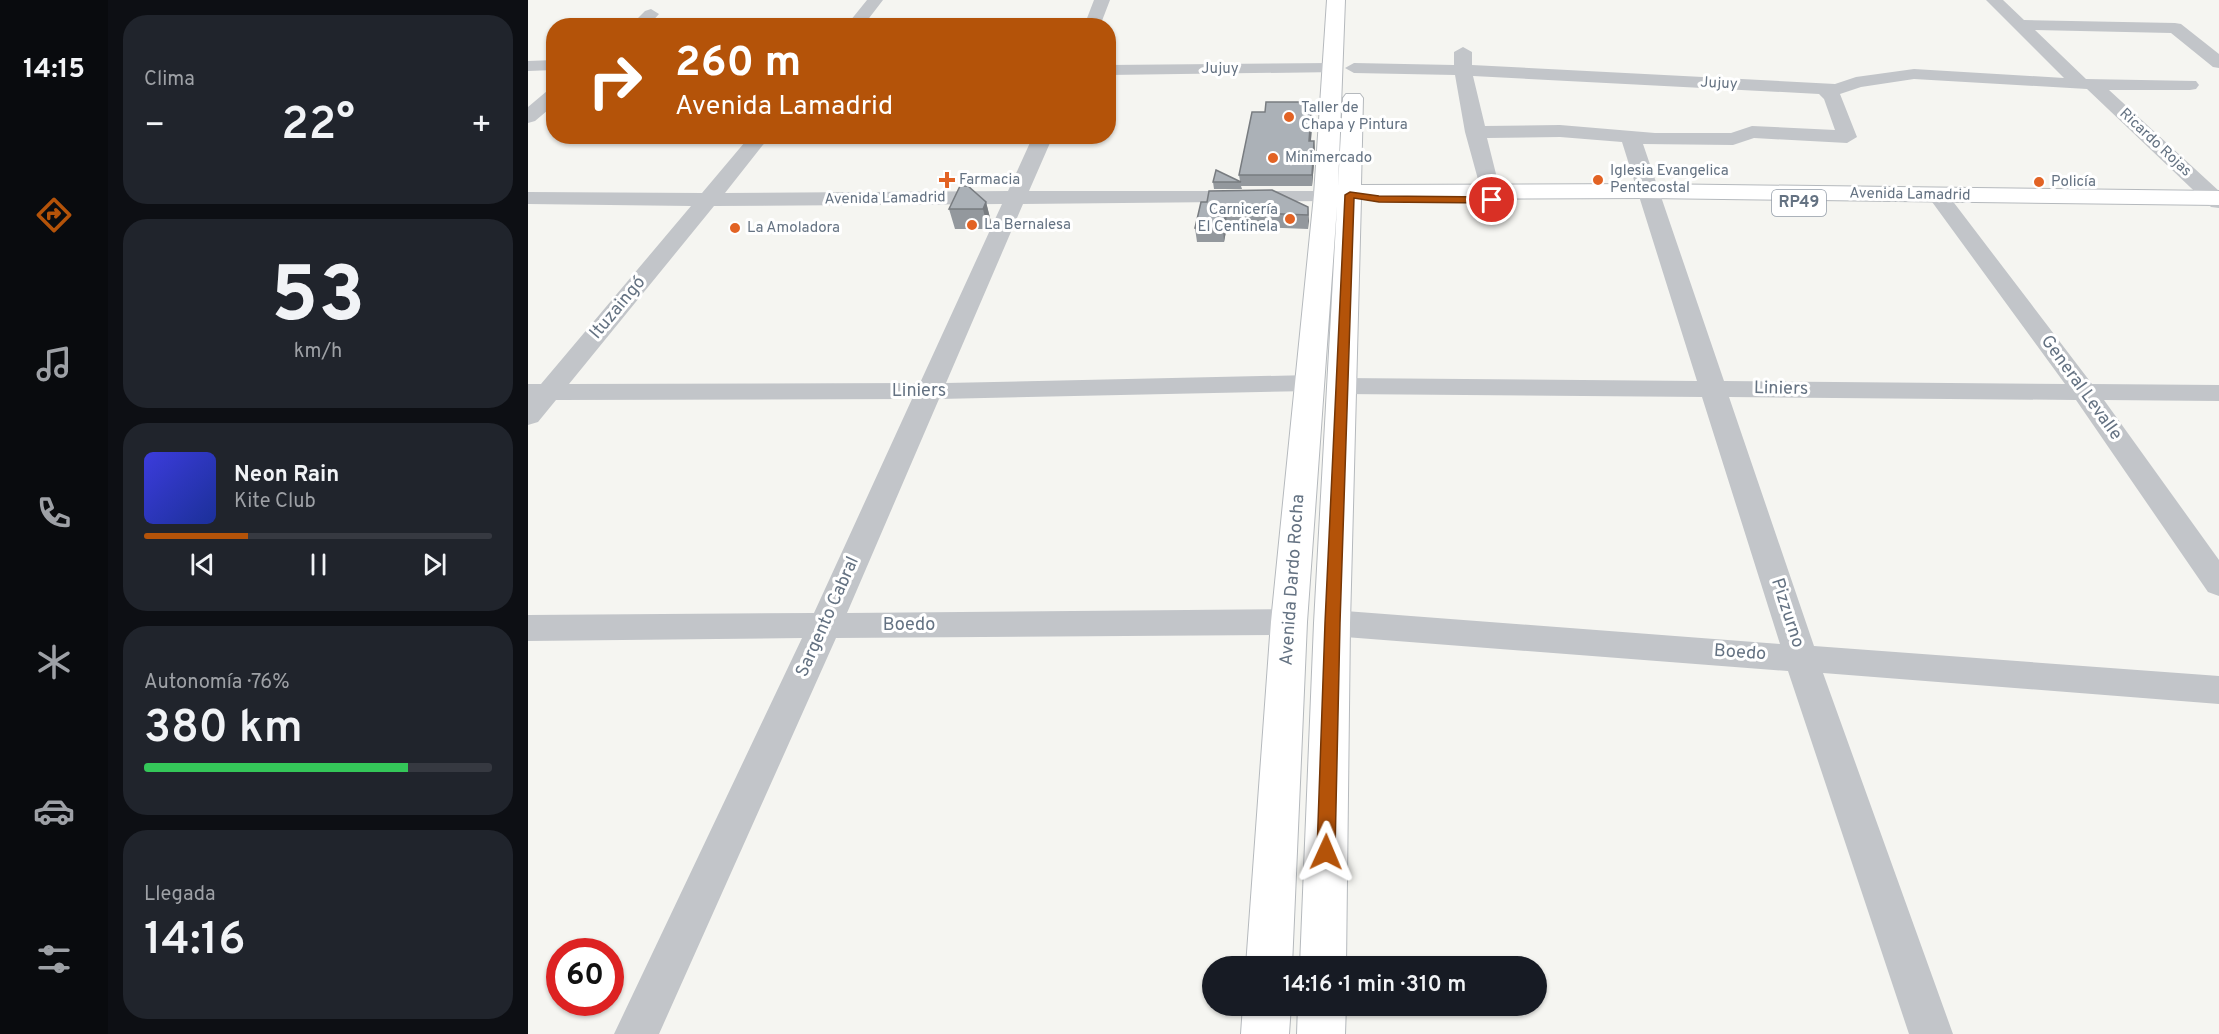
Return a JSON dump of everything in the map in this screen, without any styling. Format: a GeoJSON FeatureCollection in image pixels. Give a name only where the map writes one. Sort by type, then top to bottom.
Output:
{"type":"FeatureCollection","features":[{"type":"Feature","properties":{"kind":"main road"},"geometry":{"type":"LineString","coordinates":[[1336,0],[1332,68],[1338,195]]}},
{"type":"Feature","properties":{"kind":"main road"},"geometry":{"type":"LineString","coordinates":[[1338,195],[1354,68],[1354,0]]}},
{"type":"Feature","properties":{"kind":"main road","name":"Avenida Lamadrid"},"geometry":{"type":"LineString","coordinates":[[1338,195],[1380,190],[1489,190],[1649,196],[2217,201]]}},
{"type":"Feature","properties":{"kind":"main road","name":"Avenida Lamadrid"},"geometry":{"type":"LineString","coordinates":[[1338,195],[1379,199],[1649,196]]}},
{"type":"Feature","properties":{"kind":"main road","name":"Avenida Dardo Rocha"},"geometry":{"type":"LineString","coordinates":[[1323,956],[1332,623],[1326,385],[1338,195]]}},
{"type":"Feature","properties":{"kind":"main road","name":"Avenida Dardo Rocha"},"geometry":{"type":"LineString","coordinates":[[1270,956],[1289,622],[1326,385]]}},
{"type":"Feature","properties":{"kind":"main road"},"geometry":{"type":"LineString","coordinates":[[1265,1034],[1266,1016]]}},
{"type":"Feature","properties":{"kind":"main road"},"geometry":{"type":"LineString","coordinates":[[1321,1034],[1322,1016]]}},
{"type":"Feature","properties":{"kind":"street"},"geometry":{"type":"LineString","coordinates":[[860,18],[875,0]]}},
{"type":"Feature","properties":{"kind":"street"},"geometry":{"type":"LineString","coordinates":[[1095,18],[1102,0]]}},
{"type":"Feature","properties":{"kind":"street","name":"Ricardo Rojas"},"geometry":{"type":"LineString","coordinates":[[1994,0],[2019,25],[2217,201]]}},
{"type":"Feature","properties":{"kind":"street"},"geometry":{"type":"LineString","coordinates":[[647,18],[651,14]]}},
{"type":"Feature","properties":{"kind":"street"},"geometry":{"type":"LineString","coordinates":[[2019,25],[2175,28],[2219,63]]}},
{"type":"Feature","properties":{"kind":"street"},"geometry":{"type":"LineString","coordinates":[[1462,49],[1463,70],[1489,190]]}},
{"type":"Feature","properties":{"kind":"street"},"geometry":{"type":"LineString","coordinates":[[528,66],[546,65]]}},
{"type":"Feature","properties":{"kind":"street","name":"Jujuy"},"geometry":{"type":"LineString","coordinates":[[1116,70],[1332,68]]}},
{"type":"Feature","properties":{"kind":"street","name":"Jujuy"},"geometry":{"type":"LineString","coordinates":[[1354,68],[1463,70],[1825,89],[1845,88],[1856,82],[1914,74],[2086,84],[2190,85]]}},
{"type":"Feature","properties":{"kind":"street"},"geometry":{"type":"LineString","coordinates":[[1475,132],[1560,131],[1631,138],[1734,140],[1752,132],[1846,137],[1833,98],[1825,89]]}},
{"type":"Feature","properties":{"kind":"street"},"geometry":{"type":"LineString","coordinates":[[528,117],[546,102]]}},
{"type":"Feature","properties":{"kind":"street","name":"Pizzurno"},"geometry":{"type":"LineString","coordinates":[[1631,138],[1801,658],[1931,1034]]}},
{"type":"Feature","properties":{"kind":"street","name":"Ituzaingó"},"geometry":{"type":"LineString","coordinates":[[528,416],[538,392],[708,200],[754,144]]}},
{"type":"Feature","properties":{"kind":"street","name":"Sargento Cabral"},"geometry":{"type":"LineString","coordinates":[[636,1034],[825,625],[1040,144]]}},
{"type":"Feature","properties":{"kind":"street","name":"Avenida Lamadrid"},"geometry":{"type":"LineString","coordinates":[[528,198],[708,200],[1338,195]]}},
{"type":"Feature","properties":{"kind":"street","name":"General Levalle"},"geometry":{"type":"LineString","coordinates":[[1942,200],[2085,393],[2219,584]]}},
{"type":"Feature","properties":{"kind":"street","name":"Liniers"},"geometry":{"type":"LineString","coordinates":[[538,392],[930,391],[1326,385],[2219,393]]}},
{"type":"Feature","properties":{"kind":"street","name":"Boedo"},"geometry":{"type":"LineString","coordinates":[[528,628],[1289,622]]}},
{"type":"Feature","properties":{"kind":"street","name":"Boedo"},"geometry":{"type":"LineString","coordinates":[[1332,623],[2219,690]]}},
{"type":"Feature","properties":{"kind":"building"},"geometry":{"type":"Polygon","coordinates":[[[1266,102],[1312,102],[1309,141],[1314,141],[1312,175],[1239,175],[1252,112],[1265,112],[1266,102]]]}},
{"type":"Feature","properties":{"kind":"building"},"geometry":{"type":"Polygon","coordinates":[[[1216,170],[1241,182],[1213,182],[1216,170]]]}},
{"type":"Feature","properties":{"kind":"building"},"geometry":{"type":"Polygon","coordinates":[[[960,186],[968,186],[986,202],[983,209],[949,209],[960,186]]]}},
{"type":"Feature","properties":{"kind":"building"},"geometry":{"type":"Polygon","coordinates":[[[1272,190],[1308,207],[1308,215],[1226,212],[1223,228],[1195,228],[1201,202],[1207,202],[1209,191],[1272,190]]]}},
{"type":"Feature","properties":{"kind":"place","name":"Taller de Chapa y Pintura"},"geometry":{"type":"Point","coordinates":[1289,117]}},
{"type":"Feature","properties":{"kind":"place","name":"Minimercado"},"geometry":{"type":"Point","coordinates":[1273,158]}},
{"type":"Feature","properties":{"kind":"place","name":"Farmacia"},"geometry":{"type":"Point","coordinates":[947,180]}},
{"type":"Feature","properties":{"kind":"place","name":"Iglesia Evangelica Pentecostal"},"geometry":{"type":"Point","coordinates":[1598,180]}},
{"type":"Feature","properties":{"kind":"place","name":"Policía"},"geometry":{"type":"Point","coordinates":[2039,182]}},
{"type":"Feature","properties":{"kind":"place","name":"Carnicería El Centinela"},"geometry":{"type":"Point","coordinates":[1290,219]}},
{"type":"Feature","properties":{"kind":"place","name":"La Bernalesa"},"geometry":{"type":"Point","coordinates":[972,225]}},
{"type":"Feature","properties":{"kind":"place","name":"La Amoladora"},"geometry":{"type":"Point","coordinates":[735,228]}},
{"type":"Feature","properties":{"kind":"route"},"geometry":{"type":"LineString","coordinates":[[1326,852],[1332,623],[1350,195],[1379,199],[1492,200]]}}]}
